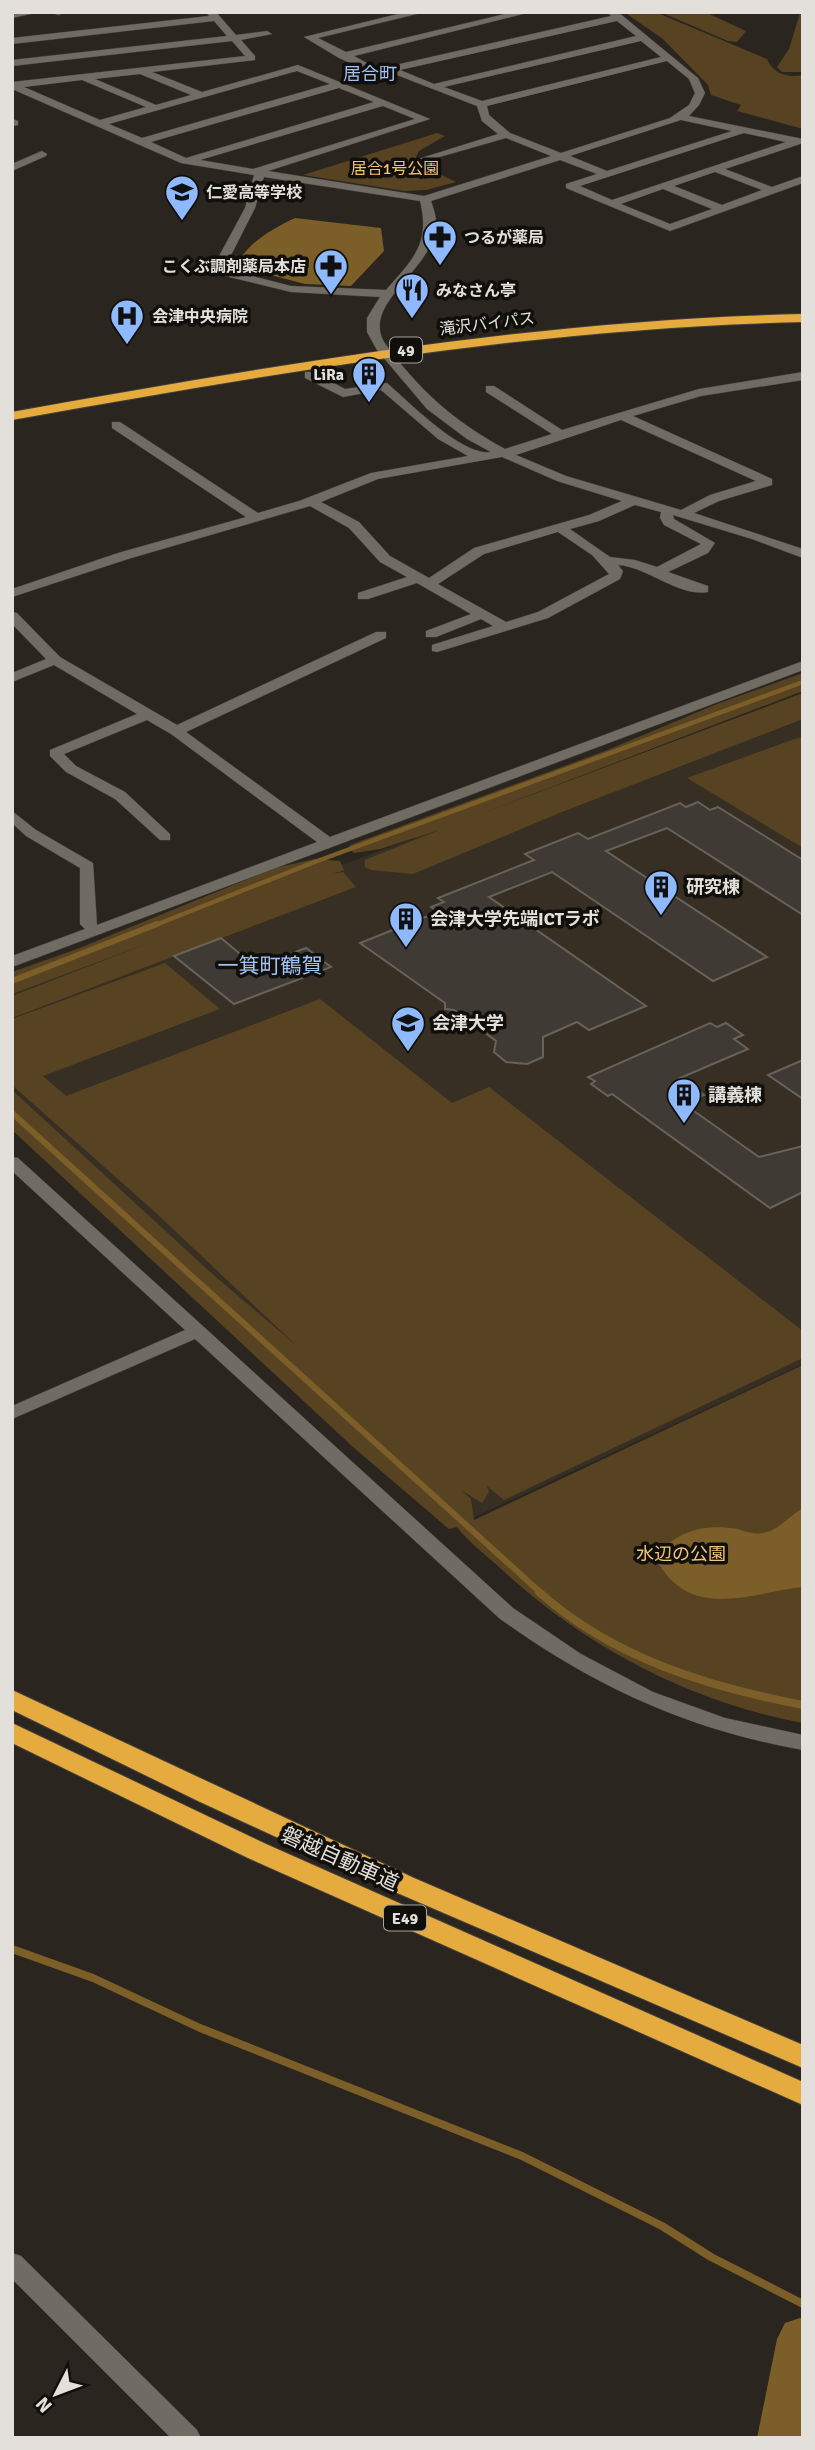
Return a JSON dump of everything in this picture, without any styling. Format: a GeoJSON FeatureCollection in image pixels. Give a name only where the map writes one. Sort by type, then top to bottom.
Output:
{"type":"FeatureCollection","features":[{"type":"Feature","properties":{"kind":"highway","name":"滝沢バイパス"},"geometry":{"type":"LineString","coordinates":[[12,416],[389,356],[566,331],[803,318]]}},
{"type":"Feature","properties":{"kind":"highway","name":"滝沢バイパス"},"geometry":{"type":"LineString","coordinates":[[12,424],[309,375],[389,356],[711,329],[803,327]]}},
{"type":"Feature","properties":{"kind":"highway","name":"磐越自動車道"},"geometry":{"type":"LineString","coordinates":[[12,1699],[278,1828],[567,1957],[803,2057]]}},
{"type":"Feature","properties":{"kind":"highway","name":"磐越自動車道"},"geometry":{"type":"LineString","coordinates":[[12,1732],[283,1862],[803,2094]]}},
{"type":"Feature","properties":{"kind":"street"},"geometry":{"type":"LineString","coordinates":[[16,15],[35,12]]}},
{"type":"Feature","properties":{"kind":"street"},"geometry":{"type":"LineString","coordinates":[[12,85],[186,161],[254,174],[425,199],[681,117],[699,99],[699,87],[669,58],[616,15],[377,72],[309,37],[420,12]]}},
{"type":"Feature","properties":{"kind":"street"},"geometry":{"type":"LineString","coordinates":[[342,55],[526,12]]}},
{"type":"Feature","properties":{"kind":"street"},"geometry":{"type":"LineString","coordinates":[[12,41],[214,15],[252,58],[12,85]]}},
{"type":"Feature","properties":{"kind":"street"},"geometry":{"type":"LineString","coordinates":[[342,20],[355,27]]}},
{"type":"Feature","properties":{"kind":"street"},"geometry":{"type":"LineString","coordinates":[[12,63],[267,34]]}},
{"type":"Feature","properties":{"kind":"street"},"geometry":{"type":"LineString","coordinates":[[433,87],[644,37]]}},
{"type":"Feature","properties":{"kind":"street"},"geometry":{"type":"LineString","coordinates":[[392,70],[482,104],[669,58]]}},
{"type":"Feature","properties":{"kind":"street"},"geometry":{"type":"LineString","coordinates":[[201,64],[247,82]]}},
{"type":"Feature","properties":{"kind":"street"},"geometry":{"type":"LineString","coordinates":[[98,124],[298,68],[425,120],[254,174]]}},
{"type":"Feature","properties":{"kind":"street"},"geometry":{"type":"LineString","coordinates":[[141,71],[201,95]]}},
{"type":"Feature","properties":{"kind":"street"},"geometry":{"type":"LineString","coordinates":[[84,77],[156,108]]}},
{"type":"Feature","properties":{"kind":"street"},"geometry":{"type":"LineString","coordinates":[[140,142],[339,85]]}},
{"type":"Feature","properties":{"kind":"street"},"geometry":{"type":"LineString","coordinates":[[186,161],[382,103]]}},
{"type":"Feature","properties":{"kind":"street"},"geometry":{"type":"LineString","coordinates":[[482,104],[483,116],[506,135],[606,174]]}},
{"type":"Feature","properties":{"kind":"street"},"geometry":{"type":"LineString","coordinates":[[681,117],[801,142]]}},
{"type":"Feature","properties":{"kind":"street"},"geometry":{"type":"LineString","coordinates":[[744,130],[570,186],[670,228],[803,178]]}},
{"type":"Feature","properties":{"kind":"street"},"geometry":{"type":"LineString","coordinates":[[419,162],[506,135]]}},
{"type":"Feature","properties":{"kind":"street"},"geometry":{"type":"LineString","coordinates":[[612,203],[801,142]]}},
{"type":"Feature","properties":{"kind":"street"},"geometry":{"type":"LineString","coordinates":[[12,168],[43,154]]}},
{"type":"Feature","properties":{"kind":"street"},"geometry":{"type":"LineString","coordinates":[[716,169],[774,191]]}},
{"type":"Feature","properties":{"kind":"street"},"geometry":{"type":"LineString","coordinates":[[254,174],[250,208],[217,271],[291,289],[390,294]]}},
{"type":"Feature","properties":{"kind":"street"},"geometry":{"type":"LineString","coordinates":[[664,186],[722,209]]}},
{"type":"Feature","properties":{"kind":"street"},"geometry":{"type":"LineString","coordinates":[[425,199],[431,211],[430,239],[373,317],[373,332],[389,356],[433,408],[469,434],[553,474],[685,513],[803,555]]}},
{"type":"Feature","properties":{"kind":"street"},"geometry":{"type":"LineString","coordinates":[[309,375],[343,393],[383,386],[442,436],[479,457]]}},
{"type":"Feature","properties":{"kind":"street"},"geometry":{"type":"LineString","coordinates":[[12,593],[123,556],[312,502],[374,476],[506,453],[699,393],[803,376]]}},
{"type":"Feature","properties":{"kind":"street"},"geometry":{"type":"LineString","coordinates":[[490,389],[561,435]]}},
{"type":"Feature","properties":{"kind":"street"},"geometry":{"type":"LineString","coordinates":[[622,416],[768,482],[718,497],[685,513]]}},
{"type":"Feature","properties":{"kind":"street"},"geometry":{"type":"LineString","coordinates":[[116,425],[256,519]]}},
{"type":"Feature","properties":{"kind":"street"},"geometry":{"type":"LineString","coordinates":[[363,596],[424,581],[479,551],[561,529],[615,511],[635,500]]}},
{"type":"Feature","properties":{"kind":"street"},"geometry":{"type":"LineString","coordinates":[[312,502],[354,525],[385,559],[504,627]]}},
{"type":"Feature","properties":{"kind":"street"},"geometry":{"type":"LineString","coordinates":[[660,572],[703,550],[709,543],[669,522],[666,518],[669,508]]}},
{"type":"Feature","properties":{"kind":"street"},"geometry":{"type":"LineString","coordinates":[[437,648],[543,615],[608,583],[617,571],[608,561],[561,529]]}},
{"type":"Feature","properties":{"kind":"street"},"geometry":{"type":"LineString","coordinates":[[608,561],[630,561],[682,584],[703,589]]}},
{"type":"Feature","properties":{"kind":"street"},"geometry":{"type":"LineString","coordinates":[[431,634],[482,614]]}},
{"type":"Feature","properties":{"kind":"street"},"geometry":{"type":"LineString","coordinates":[[12,616],[55,660],[176,731],[328,843]]}},
{"type":"Feature","properties":{"kind":"street"},"geometry":{"type":"LineString","coordinates":[[176,731],[381,635]]}},
{"type":"Feature","properties":{"kind":"street"},"geometry":{"type":"LineString","coordinates":[[12,678],[55,660]]}},
{"type":"Feature","properties":{"kind":"street"},"geometry":{"type":"LineString","coordinates":[[12,962],[803,665]]}},
{"type":"Feature","properties":{"kind":"street"},"geometry":{"type":"LineString","coordinates":[[146,715],[55,753],[70,769],[100,783],[130,803],[139,817],[165,837]]}},
{"type":"Feature","properties":{"kind":"street"},"geometry":{"type":"LineString","coordinates":[[12,815],[31,833],[88,866],[88,924],[95,931]]}},
{"type":"Feature","properties":{"kind":"street"},"geometry":{"type":"LineString","coordinates":[[12,1162],[506,1613],[571,1660],[668,1708],[772,1738],[803,1744]]}},
{"type":"Feature","properties":{"kind":"street"},"geometry":{"type":"LineString","coordinates":[[12,1413],[199,1331]]}},
{"type":"Feature","properties":{"kind":"street"},"geometry":{"type":"LineString","coordinates":[[12,2263],[188,2438]]}},
{"type":"Feature","properties":{"kind":"shaded area"},"geometry":{"type":"Polygon","coordinates":[[[295,218],[381,228],[384,251],[351,286],[305,284],[236,266],[254,243],[295,218]]]}},
{"type":"Feature","properties":{"kind":"shaded area","name":"会津大学"},"geometry":{"type":"Polygon","coordinates":[[[803,693],[803,1364],[453,1527],[12,1119],[12,988],[803,693]]]}},
{"type":"Feature","properties":{"kind":"shaded area"},"geometry":{"type":"Polygon","coordinates":[[[803,1508],[803,1587],[722,1599],[703,1597],[686,1591],[670,1579],[656,1559],[671,1542],[691,1531],[725,1527],[753,1533],[768,1532],[803,1508]]]}},
{"type":"Feature","properties":{"kind":"green space"},"geometry":{"type":"Polygon","coordinates":[[[624,12],[655,12],[767,59],[773,68],[782,74],[803,75],[803,129],[737,111],[741,105],[711,95],[708,85],[663,39],[624,12]]]}},
{"type":"Feature","properties":{"kind":"green space"},"geometry":{"type":"Polygon","coordinates":[[[660,12],[705,12],[746,31],[737,42],[728,41],[660,12]]]}},
{"type":"Feature","properties":{"kind":"green space"},"geometry":{"type":"Polygon","coordinates":[[[800,13],[803,13],[803,72],[782,72],[777,67],[789,49],[800,13]]]}},
{"type":"Feature","properties":{"kind":"green space","name":"居合1号公園"},"geometry":{"type":"Polygon","coordinates":[[[437,133],[445,136],[419,151],[415,159],[456,182],[426,190],[404,191],[303,175],[437,133]]]}},
{"type":"Feature","properties":{"kind":"green space"},"geometry":{"type":"Polygon","coordinates":[[[803,673],[803,691],[470,818],[803,693],[803,719],[562,812],[413,874],[371,870],[365,867],[365,860],[439,830],[380,849],[354,853],[349,849],[350,845],[605,751],[717,704],[803,673]]]}},
{"type":"Feature","properties":{"kind":"green space"},"geometry":{"type":"Polygon","coordinates":[[[803,736],[803,848],[687,778],[803,736]]]}},
{"type":"Feature","properties":{"kind":"green space"},"geometry":{"type":"Polygon","coordinates":[[[315,859],[340,861],[344,870],[332,874],[343,872],[356,887],[12,1018],[12,996],[149,943],[12,994],[12,972],[77,949],[275,868],[315,859]]]}},
{"type":"Feature","properties":{"kind":"green space","name":"水辺の公園"},"geometry":{"type":"Polygon","coordinates":[[[165,963],[220,1009],[43,1076],[66,1096],[320,999],[452,1103],[489,1087],[803,1331],[803,1358],[504,1500],[487,1486],[489,1492],[482,1503],[461,1490],[471,1499],[474,1520],[803,1365],[803,1723],[761,1714],[679,1685],[602,1646],[566,1622],[471,1543],[457,1527],[449,1529],[353,1447],[12,1130],[12,1090],[209,1271],[298,1347],[155,1212],[12,1085],[12,1019],[165,963]]]}},
{"type":"Feature","properties":{"kind":"building","name":"研究棟"},"geometry":{"type":"Polygon","coordinates":[[[698,802],[710,810],[718,807],[803,860],[803,915],[667,828],[606,851],[767,957],[713,981],[552,872],[489,897],[646,1006],[589,1030],[577,1022],[543,1037],[543,1057],[527,1064],[506,1062],[494,1052],[496,1041],[454,1010],[445,1009],[445,1003],[360,943],[438,912],[431,907],[444,902],[438,898],[534,860],[525,854],[578,833],[588,839],[680,803],[686,807],[698,802]]]}},
{"type":"Feature","properties":{"kind":"building"},"geometry":{"type":"Polygon","coordinates":[[[221,938],[256,967],[306,948],[331,967],[234,1004],[174,956],[221,938]]]}},
{"type":"Feature","properties":{"kind":"building","name":"講義棟"},"geometry":{"type":"Polygon","coordinates":[[[710,1023],[717,1027],[726,1023],[743,1035],[734,1039],[748,1049],[680,1078],[704,1095],[684,1104],[759,1157],[803,1146],[803,1192],[770,1208],[612,1094],[608,1096],[591,1084],[595,1081],[588,1077],[710,1023]]]}},
{"type":"Feature","properties":{"kind":"building"},"geometry":{"type":"Polygon","coordinates":[[[803,1060],[803,1099],[768,1075],[803,1060]]]}},
{"type":"Feature","properties":{"kind":"waterway"},"geometry":{"type":"LineString","coordinates":[[153,926],[312,863],[803,682]]}},
{"type":"Feature","properties":{"kind":"waterway"},"geometry":{"type":"LineString","coordinates":[[12,981],[157,924]]}},
{"type":"Feature","properties":{"kind":"waterway"},"geometry":{"type":"LineString","coordinates":[[12,1113],[541,1593]]}},
{"type":"Feature","properties":{"kind":"waterway"},"geometry":{"type":"LineString","coordinates":[[539,1592],[598,1635],[630,1652],[697,1679],[803,1705]]}},
{"type":"Feature","properties":{"kind":"waterway"},"geometry":{"type":"LineString","coordinates":[[12,1949],[93,1978],[200,2028],[522,2156],[662,2226],[711,2257],[803,2304]]}},
{"type":"Feature","properties":{"kind":"waterway"},"geometry":{"type":"LineString","coordinates":[[784,2438],[803,2339]]}},
{"type":"Feature","properties":{"kind":"place","name":"仁愛高等学校"},"geometry":{"type":"Point","coordinates":[182,222]}},
{"type":"Feature","properties":{"kind":"place","name":"つるが薬局"},"geometry":{"type":"Point","coordinates":[440,267]}},
{"type":"Feature","properties":{"kind":"place","name":"こくぶ調剤薬局本店"},"geometry":{"type":"Point","coordinates":[331,296]}},
{"type":"Feature","properties":{"kind":"place","name":"みなさん亭"},"geometry":{"type":"Point","coordinates":[412,320]}},
{"type":"Feature","properties":{"kind":"place","name":"会津中央病院"},"geometry":{"type":"Point","coordinates":[127,346]}},
{"type":"Feature","properties":{"kind":"place","name":"LiRa"},"geometry":{"type":"Point","coordinates":[369,404]}},
{"type":"Feature","properties":{"kind":"place","name":"研究棟"},"geometry":{"type":"Point","coordinates":[661,917]}},
{"type":"Feature","properties":{"kind":"place","name":"会津大学先端ICTラボ"},"geometry":{"type":"Point","coordinates":[406,949]}},
{"type":"Feature","properties":{"kind":"place","name":"会津大学"},"geometry":{"type":"Point","coordinates":[408,1053]}},
{"type":"Feature","properties":{"kind":"place","name":"講義棟"},"geometry":{"type":"Point","coordinates":[684,1125]}},
{"type":"Feature","properties":{"kind":"district","name":"居合町"},"geometry":{"type":"Point","coordinates":[370,74]}},
{"type":"Feature","properties":{"kind":"district","name":"一箕町鶴賀"},"geometry":{"type":"Point","coordinates":[270,966]}}]}
